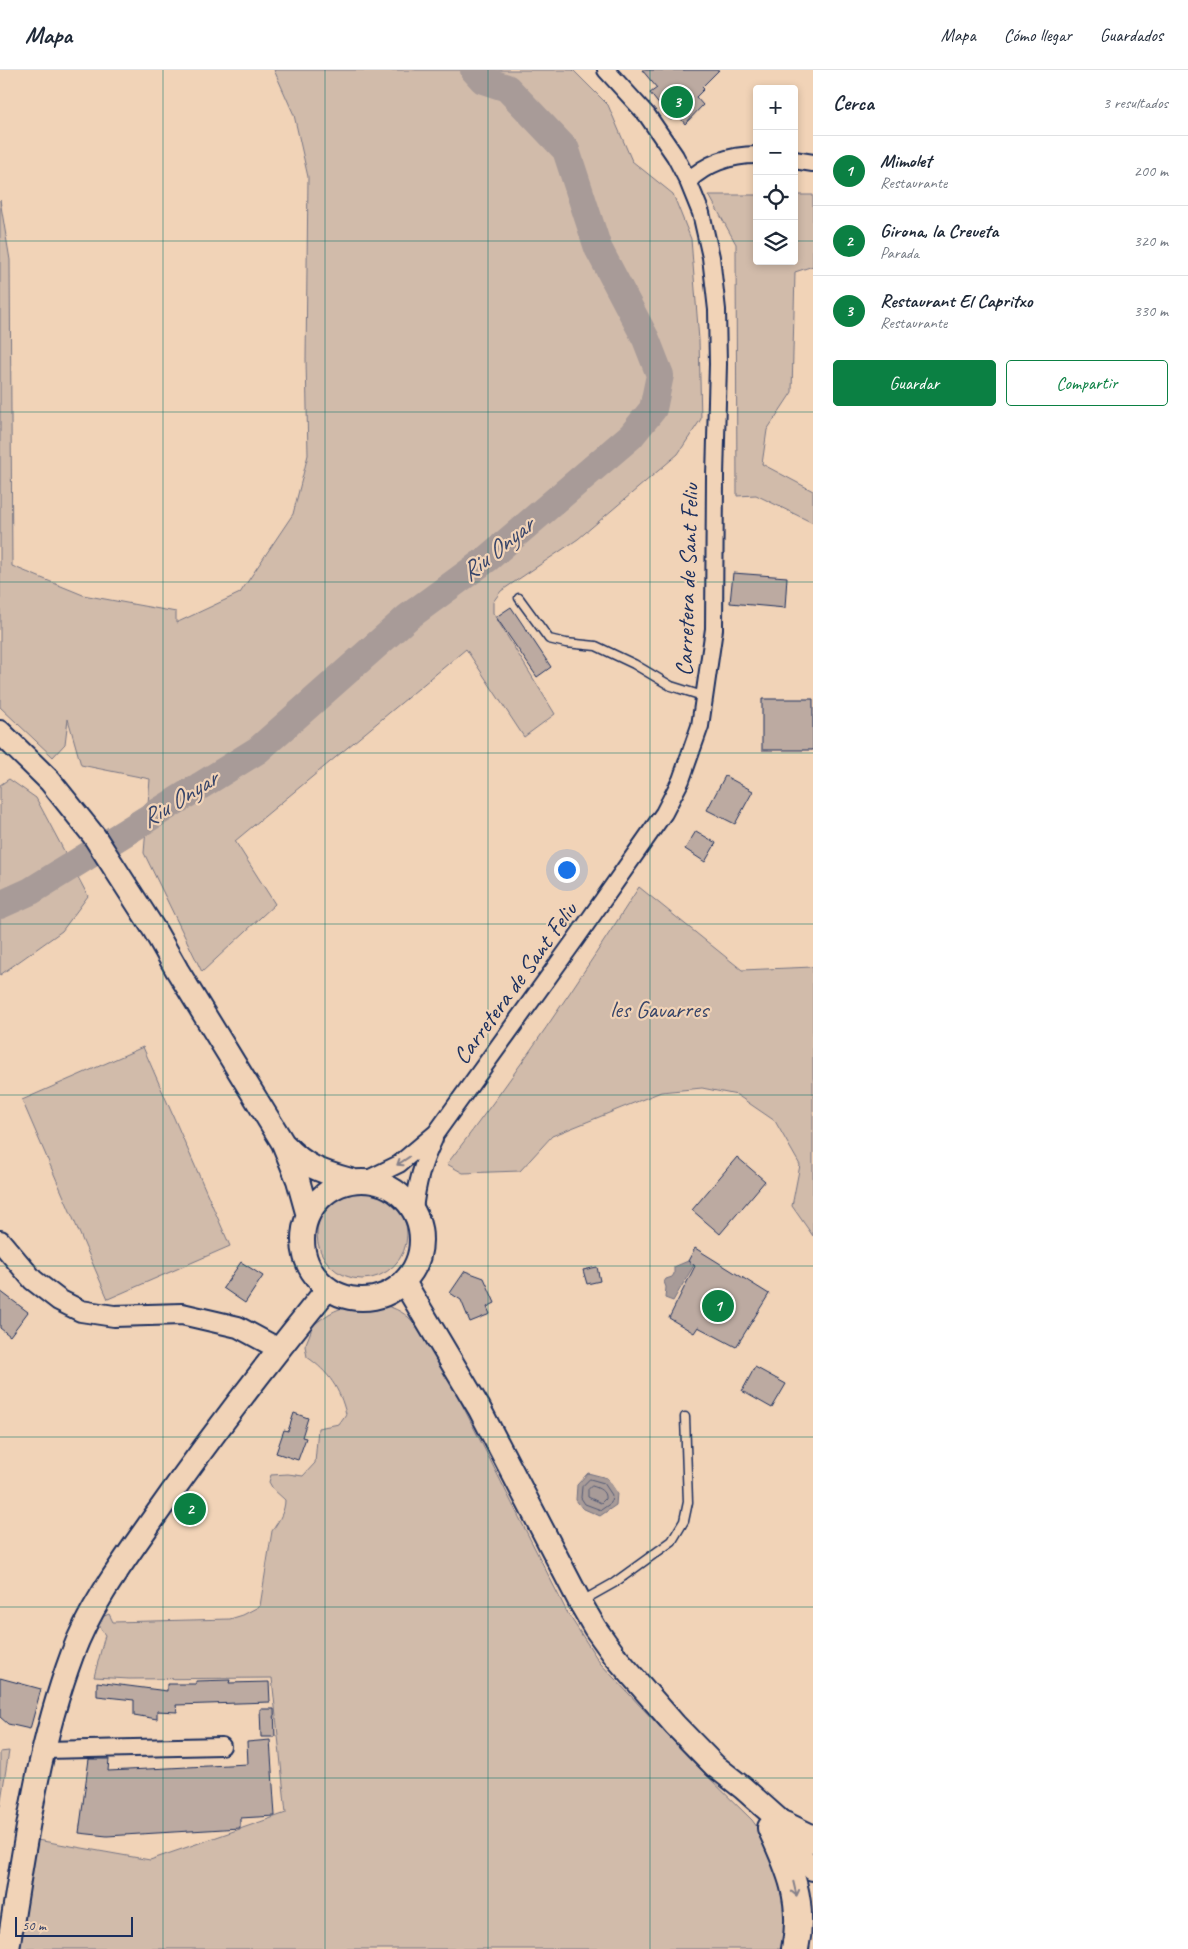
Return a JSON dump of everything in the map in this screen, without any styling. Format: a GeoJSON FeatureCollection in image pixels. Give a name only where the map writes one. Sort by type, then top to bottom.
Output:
{"type":"FeatureCollection","features":[{"type":"Feature","properties":{"kind":"highway"},"geometry":{"type":"LineString","coordinates":[[778,1826],[813,1839]]}},
{"type":"Feature","properties":{"kind":"highway"},"geometry":{"type":"LineString","coordinates":[[778,1826],[797,1898],[796,1949]]}},
{"type":"Feature","properties":{"kind":"main road"},"geometry":{"type":"LineString","coordinates":[[0,732],[50,781],[66,800],[120,875],[283,1143],[298,1180],[308,1216]]}},
{"type":"Feature","properties":{"kind":"main road"},"geometry":{"type":"LineString","coordinates":[[283,1143],[299,1159],[316,1170],[359,1181],[383,1184],[408,1202],[414,1210],[421,1229],[421,1249],[415,1267],[404,1282],[389,1292],[372,1298],[362,1299],[344,1296],[328,1288],[314,1274],[305,1256],[303,1236],[308,1216],[326,1193],[335,1188],[359,1181]]}},
{"type":"Feature","properties":{"kind":"main road"},"geometry":{"type":"LineString","coordinates":[[404,1282],[479,1408],[595,1628],[642,1689],[715,1766],[743,1788],[813,1868]]}},
{"type":"Feature","properties":{"kind":"main road"},"geometry":{"type":"LineString","coordinates":[[8,1949],[33,1799],[45,1750],[72,1654],[91,1614],[118,1568],[176,1485],[279,1349],[328,1288]]}},
{"type":"Feature","properties":{"kind":"main road"},"geometry":{"type":"LineString","coordinates":[[778,1826],[813,1851]]}},
{"type":"Feature","properties":{"kind":"street","name":"Carretera de Sant Feliu"},"geometry":{"type":"LineString","coordinates":[[414,1210],[417,1182],[436,1133],[581,933],[664,813],[688,762],[700,726],[706,697],[714,630],[714,525],[718,364],[717,310],[706,233],[701,213],[675,156],[647,115],[606,70]]}},
{"type":"Feature","properties":{"kind":"street"},"geometry":{"type":"LineString","coordinates":[[688,181],[701,169],[712,163],[737,156],[753,155]]}},
{"type":"Feature","properties":{"kind":"street"},"geometry":{"type":"LineString","coordinates":[[798,161],[813,163]]}},
{"type":"Feature","properties":{"kind":"street","name":"Carretera de Sant Feliu"},"geometry":{"type":"LineString","coordinates":[[359,1181],[399,1164],[436,1133]]}},
{"type":"Feature","properties":{"kind":"street"},"geometry":{"type":"LineString","coordinates":[[0,1242],[33,1280],[59,1300],[81,1311],[114,1316],[182,1314],[238,1327],[279,1349]]}},
{"type":"Feature","properties":{"kind":"street"},"geometry":{"type":"LineString","coordinates":[[45,1750],[222,1746]]}},
{"type":"Feature","properties":{"kind":"lane"},"geometry":{"type":"LineString","coordinates":[[519,598],[549,639],[596,646],[634,664],[671,686],[706,697]]}},
{"type":"Feature","properties":{"kind":"lane"},"geometry":{"type":"LineString","coordinates":[[580,1602],[614,1583],[672,1541],[684,1521],[688,1502],[685,1417]]}},
{"type":"Feature","properties":{"kind":"green space"},"geometry":{"type":"Polygon","coordinates":[[[274,70],[573,70],[608,105],[632,161],[673,194],[691,239],[699,340],[701,419],[678,454],[578,539],[501,591],[493,602],[493,613],[555,714],[524,737],[466,649],[235,841],[275,904],[202,972],[144,853],[150,779],[81,765],[68,719],[65,744],[53,757],[0,707],[0,200],[10,260],[12,566],[83,595],[176,612],[176,623],[240,593],[293,514],[308,455],[306,360],[308,177],[294,115],[274,70]]]}},
{"type":"Feature","properties":{"kind":"green space"},"geometry":{"type":"Polygon","coordinates":[[[709,195],[753,195],[753,265],[798,265],[798,195],[813,195],[813,266],[795,272],[792,392],[767,430],[762,464],[813,491],[813,523],[756,495],[737,496],[736,244],[709,195]]]}},
{"type":"Feature","properties":{"kind":"green space"},"geometry":{"type":"Polygon","coordinates":[[[9,779],[36,798],[88,896],[62,931],[0,975],[0,785],[9,779]]]}},
{"type":"Feature","properties":{"kind":"green space","name":"les Gavarres"},"geometry":{"type":"Polygon","coordinates":[[[639,887],[742,970],[813,967],[813,1236],[792,1206],[800,1165],[775,1121],[737,1095],[702,1088],[661,1092],[552,1136],[520,1171],[463,1173],[447,1164],[498,1097],[546,1028],[639,887]]]}},
{"type":"Feature","properties":{"kind":"green space"},"geometry":{"type":"Polygon","coordinates":[[[143,1047],[230,1246],[108,1299],[22,1100],[143,1047]]]}},
{"type":"Feature","properties":{"kind":"green space"},"geometry":{"type":"Polygon","coordinates":[[[362,1189],[379,1193],[394,1202],[403,1217],[407,1234],[403,1251],[394,1266],[379,1275],[362,1279],[345,1275],[330,1266],[321,1251],[317,1234],[321,1217],[330,1202],[345,1193],[362,1189]]]}},
{"type":"Feature","properties":{"kind":"green space"},"geometry":{"type":"Polygon","coordinates":[[[363,1303],[396,1309],[412,1320],[426,1337],[433,1347],[567,1612],[600,1663],[688,1757],[752,1820],[767,1841],[788,1890],[786,1949],[20,1949],[37,1840],[150,1860],[286,1813],[272,1678],[129,1679],[94,1677],[105,1635],[98,1625],[102,1617],[109,1614],[113,1622],[230,1619],[260,1606],[272,1531],[281,1516],[285,1504],[285,1500],[273,1489],[269,1482],[271,1475],[288,1474],[303,1476],[315,1463],[318,1428],[339,1424],[346,1414],[337,1389],[322,1369],[307,1357],[305,1346],[311,1331],[310,1328],[335,1311],[347,1306],[363,1303]]]}},
{"type":"Feature","properties":{"kind":"green space"},"geometry":{"type":"Polygon","coordinates":[[[9,1751],[0,1806],[0,1752],[9,1751]]]}},
{"type":"Feature","properties":{"kind":"water"},"geometry":{"type":"Polygon","coordinates":[[[688,1261],[694,1265],[673,1301],[665,1298],[666,1287],[664,1282],[674,1274],[674,1267],[688,1261]]]}},
{"type":"Feature","properties":{"kind":"water"},"geometry":{"type":"Polygon","coordinates":[[[588,1473],[607,1478],[617,1493],[616,1505],[600,1516],[582,1508],[576,1500],[577,1485],[588,1473]]]}},
{"type":"Feature","properties":{"kind":"building"},"geometry":{"type":"Polygon","coordinates":[[[642,70],[719,70],[702,87],[704,89],[696,97],[703,105],[685,124],[678,115],[671,120],[650,93],[657,88],[642,70]]]}},
{"type":"Feature","properties":{"kind":"building"},"geometry":{"type":"Polygon","coordinates":[[[733,573],[787,577],[785,608],[730,603],[733,573]]]}},
{"type":"Feature","properties":{"kind":"building"},"geometry":{"type":"Polygon","coordinates":[[[511,607],[551,667],[537,677],[496,617],[511,607]]]}},
{"type":"Feature","properties":{"kind":"building"},"geometry":{"type":"Polygon","coordinates":[[[762,699],[813,699],[813,750],[762,750],[762,699]]]}},
{"type":"Feature","properties":{"kind":"building"},"geometry":{"type":"Polygon","coordinates":[[[725,776],[753,791],[735,824],[707,810],[725,776]]]}},
{"type":"Feature","properties":{"kind":"building"},"geometry":{"type":"Polygon","coordinates":[[[696,831],[716,843],[705,862],[685,849],[696,831]]]}},
{"type":"Feature","properties":{"kind":"building"},"geometry":{"type":"Polygon","coordinates":[[[737,1157],[765,1181],[720,1234],[692,1210],[737,1157]]]}},
{"type":"Feature","properties":{"kind":"building"},"geometry":{"type":"Polygon","coordinates":[[[695,1248],[769,1294],[736,1347],[698,1327],[694,1333],[669,1318],[695,1266],[688,1261],[695,1248]]]}},
{"type":"Feature","properties":{"kind":"building"},"geometry":{"type":"Polygon","coordinates":[[[241,1262],[263,1276],[245,1303],[223,1288],[241,1262]]]}},
{"type":"Feature","properties":{"kind":"building"},"geometry":{"type":"Polygon","coordinates":[[[597,1267],[600,1281],[587,1284],[583,1270],[597,1267]]]}},
{"type":"Feature","properties":{"kind":"building"},"geometry":{"type":"Polygon","coordinates":[[[465,1271],[484,1278],[495,1303],[487,1307],[490,1314],[470,1322],[461,1300],[450,1293],[465,1271]]]}},
{"type":"Feature","properties":{"kind":"building"},"geometry":{"type":"Polygon","coordinates":[[[0,1291],[28,1312],[10,1336],[0,1328],[0,1291]]]}},
{"type":"Feature","properties":{"kind":"building"},"geometry":{"type":"Polygon","coordinates":[[[755,1367],[786,1384],[772,1408],[742,1391],[755,1367]]]}},
{"type":"Feature","properties":{"kind":"building"},"geometry":{"type":"Polygon","coordinates":[[[294,1413],[308,1418],[302,1437],[306,1438],[298,1460],[276,1453],[284,1430],[288,1431],[294,1413]]]}},
{"type":"Feature","properties":{"kind":"building"},"geometry":{"type":"Polygon","coordinates":[[[0,1678],[41,1689],[30,1729],[8,1724],[0,1717],[0,1678]]]}},
{"type":"Feature","properties":{"kind":"building"},"geometry":{"type":"Polygon","coordinates":[[[230,1680],[229,1683],[269,1682],[270,1702],[176,1705],[177,1712],[157,1711],[157,1719],[134,1715],[134,1700],[97,1696],[97,1682],[167,1691],[167,1684],[196,1684],[196,1681],[230,1680]]]}},
{"type":"Feature","properties":{"kind":"building"},"geometry":{"type":"Polygon","coordinates":[[[260,1709],[274,1709],[275,1737],[261,1737],[260,1709]]]}},
{"type":"Feature","properties":{"kind":"building"},"geometry":{"type":"Polygon","coordinates":[[[270,1740],[275,1816],[240,1818],[240,1828],[107,1836],[79,1833],[89,1759],[109,1759],[108,1771],[248,1764],[247,1742],[270,1740]]]}},
{"type":"Feature","properties":{"kind":"waterway","name":"Riu Onyar"},"geometry":{"type":"LineString","coordinates":[[0,905],[31,891],[258,750],[408,617],[487,559],[631,436],[653,409],[660,375],[646,339],[598,248],[566,150],[507,88],[483,80],[474,70]]}},
{"type":"Feature","properties":{"kind":"place","name":"Restaurant El Capritxo"},"geometry":{"type":"Point","coordinates":[677,102]}},
{"type":"Feature","properties":{"kind":"place","name":"Mimolet"},"geometry":{"type":"Point","coordinates":[718,1306]}},
{"type":"Feature","properties":{"kind":"place","name":"Girona, la Creueta"},"geometry":{"type":"Point","coordinates":[190,1509]}}]}
